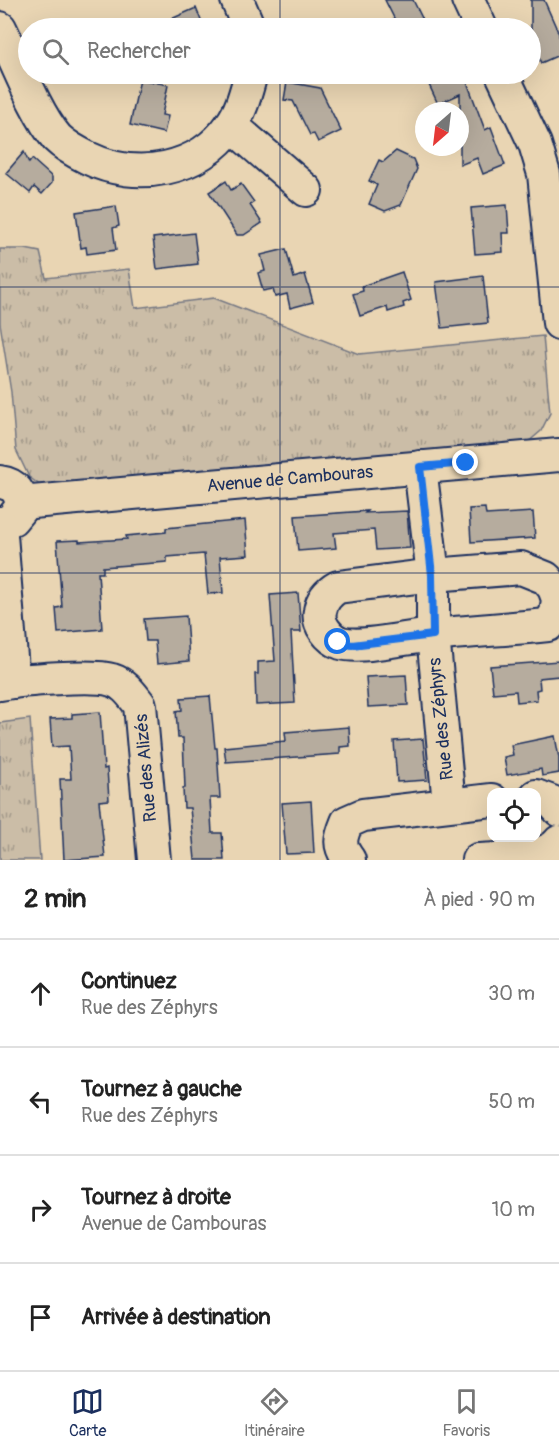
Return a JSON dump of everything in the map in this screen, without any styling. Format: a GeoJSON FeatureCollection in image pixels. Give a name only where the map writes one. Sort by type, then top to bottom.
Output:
{"type":"FeatureCollection","features":[{"type":"Feature","properties":{"kind":"street"},"geometry":{"type":"LineString","coordinates":[[237,0],[245,18]]}},
{"type":"Feature","properties":{"kind":"street"},"geometry":{"type":"LineString","coordinates":[[468,0],[476,18]]}},
{"type":"Feature","properties":{"kind":"street"},"geometry":{"type":"LineString","coordinates":[[0,28],[18,66]]}},
{"type":"Feature","properties":{"kind":"street"},"geometry":{"type":"LineString","coordinates":[[27,84],[45,122],[59,140],[80,154],[121,170],[172,167],[197,157],[213,145],[231,125],[240,108],[248,84]]}},
{"type":"Feature","properties":{"kind":"street"},"geometry":{"type":"LineString","coordinates":[[507,84],[536,144],[544,174],[559,323]]}},
{"type":"Feature","properties":{"kind":"street"},"geometry":{"type":"LineString","coordinates":[[231,125],[306,190]]}},
{"type":"Feature","properties":{"kind":"street","name":"Avenue de Cambouras"},"geometry":{"type":"LineString","coordinates":[[5,508],[559,455]]}},
{"type":"Feature","properties":{"kind":"street","name":"Rue des Zéphyrs"},"geometry":{"type":"LineString","coordinates":[[420,467],[432,575],[433,635],[449,804]]}},
{"type":"Feature","properties":{"kind":"street","name":"Rue des Alizés"},"geometry":{"type":"LineString","coordinates":[[5,508],[7,683],[91,678],[111,680],[125,687],[140,705],[154,860]]}},
{"type":"Feature","properties":{"kind":"street","name":"Rue des Zéphyrs"},"geometry":{"type":"LineString","coordinates":[[520,568],[546,578],[554,588],[558,599],[556,614],[548,625],[433,635],[352,645],[338,642],[327,635],[319,612],[327,594],[338,586],[520,568]]}},
{"type":"Feature","properties":{"kind":"street"},"geometry":{"type":"LineString","coordinates":[[541,798],[552,802],[559,810]]}},
{"type":"Feature","properties":{"kind":"street","name":"Rue des Zéphyrs"},"geometry":{"type":"LineString","coordinates":[[349,860],[341,848],[342,834],[346,822],[363,814],[487,800]]}},
{"type":"Feature","properties":{"kind":"street"},"geometry":{"type":"LineString","coordinates":[[478,860],[541,854],[559,842]]}},
{"type":"Feature","properties":{"kind":"green space"},"geometry":{"type":"Polygon","coordinates":[[[0,249],[25,249],[40,252],[46,278],[129,269],[135,308],[214,298],[359,354],[543,336],[550,413],[541,431],[520,449],[44,488],[29,477],[16,450],[11,392],[0,323],[0,249]]]}},
{"type":"Feature","properties":{"kind":"green space"},"geometry":{"type":"Polygon","coordinates":[[[30,719],[40,860],[0,860],[0,723],[30,719]]]}},
{"type":"Feature","properties":{"kind":"building"},"geometry":{"type":"Polygon","coordinates":[[[385,0],[413,0],[422,18],[394,18],[385,0]]]}},
{"type":"Feature","properties":{"kind":"building"},"geometry":{"type":"Polygon","coordinates":[[[531,0],[544,0],[559,34],[559,55],[541,63],[541,18],[531,18],[531,0]]]}},
{"type":"Feature","properties":{"kind":"building"},"geometry":{"type":"Polygon","coordinates":[[[196,8],[200,18],[174,18],[196,8]]]}},
{"type":"Feature","properties":{"kind":"building"},"geometry":{"type":"Polygon","coordinates":[[[139,84],[168,85],[162,115],[168,116],[164,133],[130,125],[139,84]]]}},
{"type":"Feature","properties":{"kind":"building"},"geometry":{"type":"Polygon","coordinates":[[[287,84],[320,88],[341,131],[318,142],[314,134],[310,135],[293,101],[284,100],[287,84]]]}},
{"type":"Feature","properties":{"kind":"building"},"geometry":{"type":"Polygon","coordinates":[[[429,84],[468,84],[485,130],[491,127],[505,165],[483,174],[477,158],[460,165],[460,156],[469,156],[469,102],[460,102],[460,94],[437,102],[429,84]]]}},
{"type":"Feature","properties":{"kind":"building"},"geometry":{"type":"Polygon","coordinates":[[[396,151],[413,159],[417,169],[401,205],[385,211],[369,204],[377,185],[369,181],[379,160],[383,162],[396,151]]]}},
{"type":"Feature","properties":{"kind":"building"},"geometry":{"type":"Polygon","coordinates":[[[24,152],[29,163],[32,159],[52,177],[52,183],[42,194],[34,187],[30,193],[6,173],[24,152]]]}},
{"type":"Feature","properties":{"kind":"building"},"geometry":{"type":"Polygon","coordinates":[[[226,181],[231,190],[241,184],[254,202],[250,205],[262,223],[244,235],[237,235],[209,192],[226,181]]]}},
{"type":"Feature","properties":{"kind":"building"},"geometry":{"type":"Polygon","coordinates":[[[507,205],[509,233],[502,233],[503,252],[475,254],[471,208],[507,205]]]}},
{"type":"Feature","properties":{"kind":"building"},"geometry":{"type":"Polygon","coordinates":[[[116,206],[119,226],[113,228],[116,250],[87,254],[86,247],[81,248],[76,212],[116,206]]]}},
{"type":"Feature","properties":{"kind":"building"},"geometry":{"type":"Polygon","coordinates":[[[194,233],[198,264],[157,269],[153,238],[194,233]]]}},
{"type":"Feature","properties":{"kind":"building"},"geometry":{"type":"Polygon","coordinates":[[[286,249],[294,278],[305,274],[313,302],[290,308],[287,294],[275,297],[273,289],[263,291],[258,273],[265,271],[261,255],[286,249]]]}},
{"type":"Feature","properties":{"kind":"building"},"geometry":{"type":"Polygon","coordinates":[[[402,272],[411,300],[403,303],[404,307],[388,312],[387,307],[360,316],[353,294],[363,291],[362,286],[402,272]]]}},
{"type":"Feature","properties":{"kind":"building"},"geometry":{"type":"Polygon","coordinates":[[[483,276],[488,323],[442,328],[436,282],[483,276]]]}},
{"type":"Feature","properties":{"kind":"building"},"geometry":{"type":"Polygon","coordinates":[[[485,508],[486,515],[533,512],[535,538],[471,542],[469,509],[485,508]]]}},
{"type":"Feature","properties":{"kind":"building"},"geometry":{"type":"Polygon","coordinates":[[[367,511],[365,513],[407,511],[410,548],[376,550],[374,530],[334,533],[336,548],[298,551],[295,516],[367,511]]]}},
{"type":"Feature","properties":{"kind":"building"},"geometry":{"type":"Polygon","coordinates":[[[245,520],[248,555],[220,557],[223,593],[208,594],[204,554],[167,557],[167,562],[103,567],[103,573],[98,573],[102,629],[58,633],[56,608],[62,607],[57,541],[127,539],[126,536],[166,532],[166,528],[245,520]]]}},
{"type":"Feature","properties":{"kind":"building"},"geometry":{"type":"Polygon","coordinates":[[[298,593],[301,632],[291,632],[295,703],[256,705],[255,674],[258,674],[258,662],[275,661],[270,595],[298,593]]]}},
{"type":"Feature","properties":{"kind":"building"},"geometry":{"type":"Polygon","coordinates":[[[186,616],[189,661],[157,664],[155,641],[146,641],[144,619],[186,616]]]}},
{"type":"Feature","properties":{"kind":"building"},"geometry":{"type":"Polygon","coordinates":[[[559,661],[559,676],[539,678],[540,689],[536,690],[537,700],[517,702],[516,691],[493,693],[490,666],[559,661]]]}},
{"type":"Feature","properties":{"kind":"building"},"geometry":{"type":"Polygon","coordinates":[[[406,675],[408,705],[368,707],[366,677],[406,675]]]}},
{"type":"Feature","properties":{"kind":"building"},"geometry":{"type":"Polygon","coordinates":[[[210,696],[215,748],[217,748],[220,798],[210,798],[212,833],[222,833],[224,860],[195,860],[190,808],[184,808],[183,738],[178,738],[176,711],[182,710],[181,698],[210,696]]]}},
{"type":"Feature","properties":{"kind":"building"},"geometry":{"type":"Polygon","coordinates":[[[100,712],[104,769],[107,768],[109,800],[99,801],[105,857],[64,860],[60,779],[71,779],[69,746],[52,747],[50,719],[72,718],[72,714],[100,712]]]}},
{"type":"Feature","properties":{"kind":"building"},"geometry":{"type":"Polygon","coordinates":[[[349,727],[350,746],[340,747],[340,754],[226,762],[224,747],[286,741],[285,732],[349,727]]]}},
{"type":"Feature","properties":{"kind":"building"},"geometry":{"type":"Polygon","coordinates":[[[555,736],[559,773],[542,776],[541,769],[507,775],[504,757],[513,755],[511,745],[555,736]]]}},
{"type":"Feature","properties":{"kind":"building"},"geometry":{"type":"Polygon","coordinates":[[[423,739],[427,780],[397,782],[394,741],[423,739]]]}},
{"type":"Feature","properties":{"kind":"building"},"geometry":{"type":"Polygon","coordinates":[[[311,801],[314,853],[286,854],[282,803],[311,801]]]}},
{"type":"Feature","properties":{"kind":"route"},"geometry":{"type":"LineString","coordinates":[[338,642],[352,645],[433,635],[432,575],[420,467],[466,463]]}}]}
